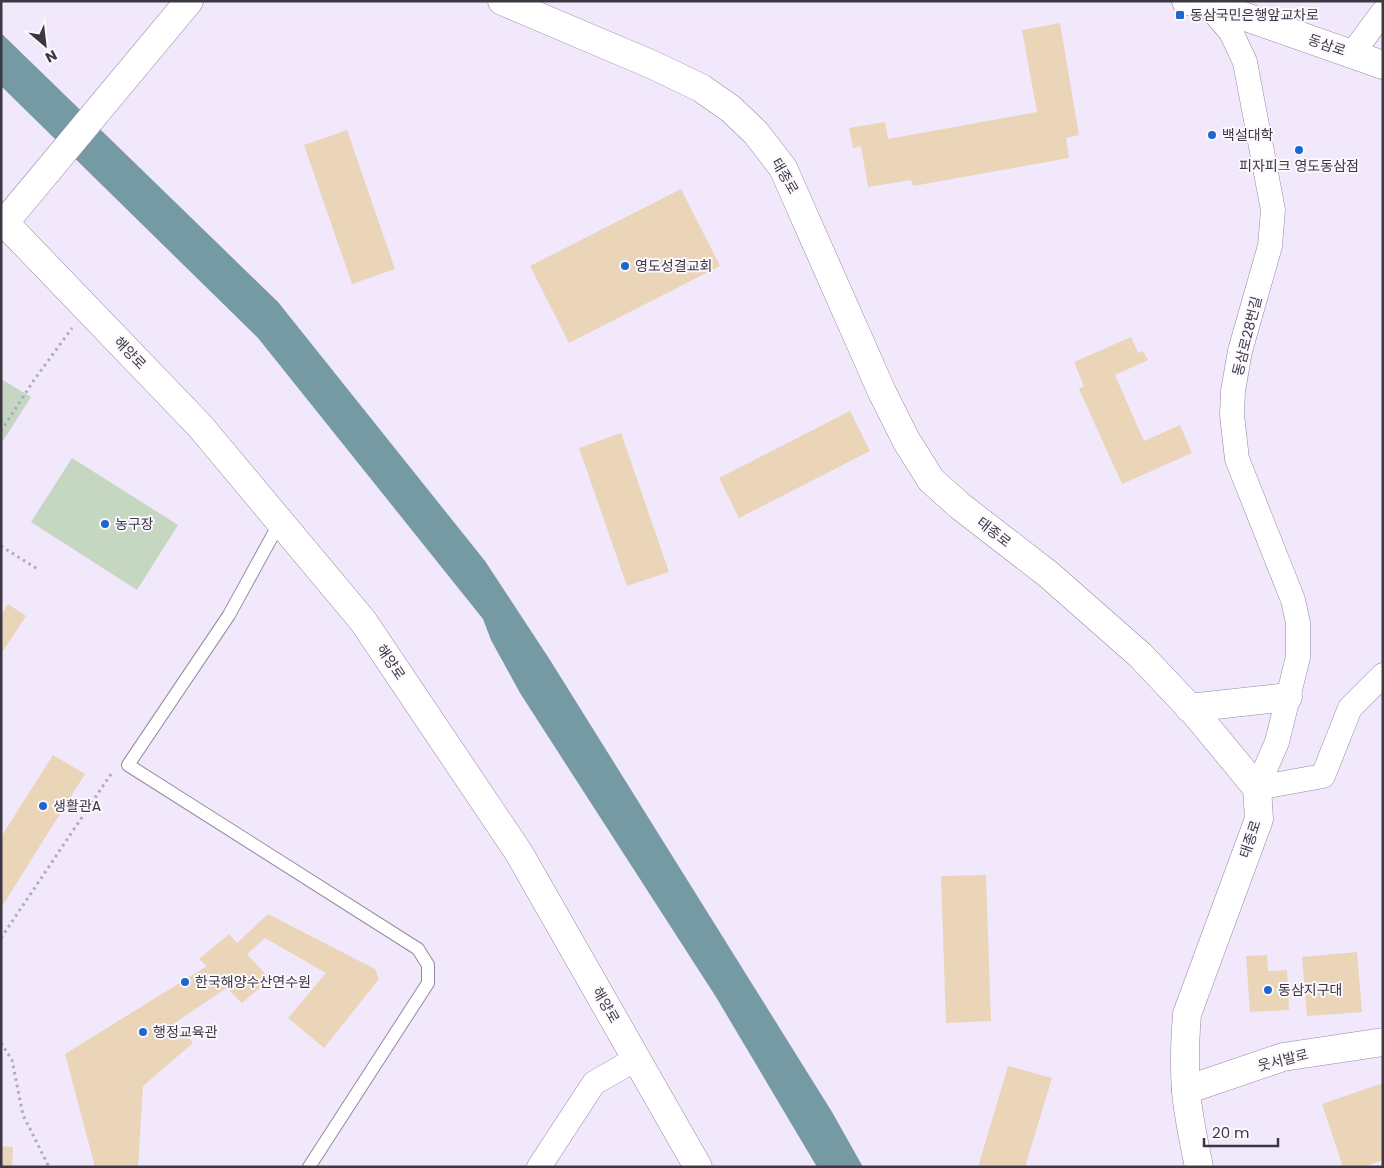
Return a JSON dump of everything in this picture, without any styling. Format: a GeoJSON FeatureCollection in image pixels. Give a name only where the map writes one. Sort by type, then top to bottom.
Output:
{"type":"FeatureCollection","features":[{"type":"Feature","properties":{"kind":"main road"},"geometry":{"type":"LineString","coordinates":[[3,220],[43,176],[189,1]]}},
{"type":"Feature","properties":{"kind":"main road","name":"태종로"},"geometry":{"type":"LineString","coordinates":[[502,1],[653,65],[701,88],[730,109],[756,132],[783,168],[882,392],[906,440],[931,480],[960,506],[1048,574],[1140,655],[1189,708],[1256,788],[1259,819],[1187,1014],[1185,1044],[1186,1090],[1199,1167]]}},
{"type":"Feature","properties":{"kind":"main road","name":"동삼로"},"geometry":{"type":"LineString","coordinates":[[1198,2],[1383,65]]}},
{"type":"Feature","properties":{"kind":"main road","name":"해양로"},"geometry":{"type":"LineString","coordinates":[[3,220],[200,426],[363,621],[519,853],[698,1167]]}},
{"type":"Feature","properties":{"kind":"main road"},"geometry":{"type":"LineString","coordinates":[[1189,708],[1288,697]]}},
{"type":"Feature","properties":{"kind":"main road","name":"웃서발로"},"geometry":{"type":"LineString","coordinates":[[1186,1090],[1283,1058],[1383,1042]]}},
{"type":"Feature","properties":{"kind":"street","name":"동삼로28번길"},"geometry":{"type":"LineString","coordinates":[[1198,2],[1231,32],[1245,62],[1273,210],[1270,246],[1240,351],[1232,416],[1237,459],[1293,600],[1298,623],[1298,657],[1277,742],[1256,788]]}},
{"type":"Feature","properties":{"kind":"street"},"geometry":{"type":"LineString","coordinates":[[1352,54],[1383,12]]}},
{"type":"Feature","properties":{"kind":"street"},"geometry":{"type":"LineString","coordinates":[[1256,788],[1324,776],[1350,708],[1383,675]]}},
{"type":"Feature","properties":{"kind":"street"},"geometry":{"type":"LineString","coordinates":[[539,1167],[594,1083],[636,1059]]}},
{"type":"Feature","properties":{"kind":"lane"},"geometry":{"type":"LineString","coordinates":[[280,522],[229,615],[128,765],[418,949],[428,965],[428,983],[310,1167]]}},
{"type":"Feature","properties":{"kind":"path"},"geometry":{"type":"LineString","coordinates":[[1,431],[34,380],[87,307]]}},
{"type":"Feature","properties":{"kind":"path"},"geometry":{"type":"LineString","coordinates":[[1,546],[39,570]]}},
{"type":"Feature","properties":{"kind":"path"},"geometry":{"type":"LineString","coordinates":[[1,938],[111,774]]}},
{"type":"Feature","properties":{"kind":"path"},"geometry":{"type":"LineString","coordinates":[[1,1043],[12,1060],[23,1115],[49,1167]]}},
{"type":"Feature","properties":{"kind":"shaded area"},"geometry":{"type":"Polygon","coordinates":[[[1,33],[278,302],[485,561],[550,660],[832,1112],[863,1167],[817,1167],[716,997],[520,693],[491,640],[483,619],[258,338],[1,86],[1,33]]]}},
{"type":"Feature","properties":{"kind":"shaded area"},"geometry":{"type":"Polygon","coordinates":[[[1,379],[31,397],[1,444],[1,379]]]}},
{"type":"Feature","properties":{"kind":"shaded area","name":"농구장"},"geometry":{"type":"Polygon","coordinates":[[[72,458],[178,525],[137,590],[31,522],[72,458]]]}},
{"type":"Feature","properties":{"kind":"building"},"geometry":{"type":"Polygon","coordinates":[[[1060,23],[1079,135],[1066,138],[1069,158],[913,186],[911,180],[868,187],[861,146],[853,148],[849,128],[885,122],[888,139],[1037,112],[1022,30],[1060,23]]]}},
{"type":"Feature","properties":{"kind":"building"},"geometry":{"type":"Polygon","coordinates":[[[347,130],[395,269],[352,284],[304,145],[347,130]]]}},
{"type":"Feature","properties":{"kind":"building","name":"영도성결교회"},"geometry":{"type":"Polygon","coordinates":[[[681,189],[720,266],[569,343],[530,266],[681,189]]]}},
{"type":"Feature","properties":{"kind":"building"},"geometry":{"type":"Polygon","coordinates":[[[1131,337],[1138,353],[1143,351],[1148,360],[1115,375],[1144,441],[1180,425],[1192,453],[1122,484],[1079,389],[1084,386],[1074,362],[1131,337]]]}},
{"type":"Feature","properties":{"kind":"building"},"geometry":{"type":"Polygon","coordinates":[[[850,411],[870,451],[739,518],[719,478],[850,411]]]}},
{"type":"Feature","properties":{"kind":"building"},"geometry":{"type":"Polygon","coordinates":[[[621,433],[669,572],[627,586],[579,448],[621,433]]]}},
{"type":"Feature","properties":{"kind":"building"},"geometry":{"type":"Polygon","coordinates":[[[8,604],[26,616],[1,654],[1,615],[8,604]]]}},
{"type":"Feature","properties":{"kind":"building","name":"생활관A"},"geometry":{"type":"Polygon","coordinates":[[[53,755],[85,774],[1,908],[1,837],[53,755]]]}},
{"type":"Feature","properties":{"kind":"building"},"geometry":{"type":"Polygon","coordinates":[[[986,875],[991,1021],[946,1023],[941,876],[986,875]]]}},
{"type":"Feature","properties":{"kind":"building","name":"행정교육관"},"geometry":{"type":"Polygon","coordinates":[[[268,914],[375,969],[379,979],[324,1048],[288,1018],[326,973],[265,938],[247,954],[270,979],[242,1003],[227,988],[176,1022],[193,1043],[143,1086],[138,1167],[95,1167],[65,1054],[207,966],[199,959],[229,934],[237,943],[268,914]]]}},
{"type":"Feature","properties":{"kind":"building"},"geometry":{"type":"Polygon","coordinates":[[[1357,952],[1362,1012],[1307,1016],[1302,957],[1357,952]]]}},
{"type":"Feature","properties":{"kind":"building","name":"동삼지구대"},"geometry":{"type":"Polygon","coordinates":[[[1267,955],[1268,971],[1287,970],[1289,1010],[1250,1012],[1246,956],[1267,955]]]}},
{"type":"Feature","properties":{"kind":"building"},"geometry":{"type":"Polygon","coordinates":[[[1008,1066],[1052,1078],[1025,1167],[978,1167],[1008,1066]]]}},
{"type":"Feature","properties":{"kind":"building"},"geometry":{"type":"Polygon","coordinates":[[[1383,1083],[1383,1160],[1363,1167],[1343,1167],[1322,1104],[1383,1083]]]}},
{"type":"Feature","properties":{"kind":"building"},"geometry":{"type":"Polygon","coordinates":[[[1,1146],[13,1147],[12,1167],[1,1167],[1,1146]]]}},
{"type":"Feature","properties":{"kind":"place","name":"동삼국민은행앞교차로"},"geometry":{"type":"Point","coordinates":[1180,15]}},
{"type":"Feature","properties":{"kind":"place","name":"백설대학"},"geometry":{"type":"Point","coordinates":[1212,135]}},
{"type":"Feature","properties":{"kind":"place","name":"피자피크 영도동삼점"},"geometry":{"type":"Point","coordinates":[1299,150]}},
{"type":"Feature","properties":{"kind":"place","name":"영도성결교회"},"geometry":{"type":"Point","coordinates":[625,266]}},
{"type":"Feature","properties":{"kind":"place","name":"농구장"},"geometry":{"type":"Point","coordinates":[105,524]}},
{"type":"Feature","properties":{"kind":"place","name":"생활관A"},"geometry":{"type":"Point","coordinates":[43,806]}},
{"type":"Feature","properties":{"kind":"place","name":"한국해양수산연수원"},"geometry":{"type":"Point","coordinates":[185,982]}},
{"type":"Feature","properties":{"kind":"place","name":"동삼지구대"},"geometry":{"type":"Point","coordinates":[1268,990]}},
{"type":"Feature","properties":{"kind":"place","name":"행정교육관"},"geometry":{"type":"Point","coordinates":[143,1032]}}]}
